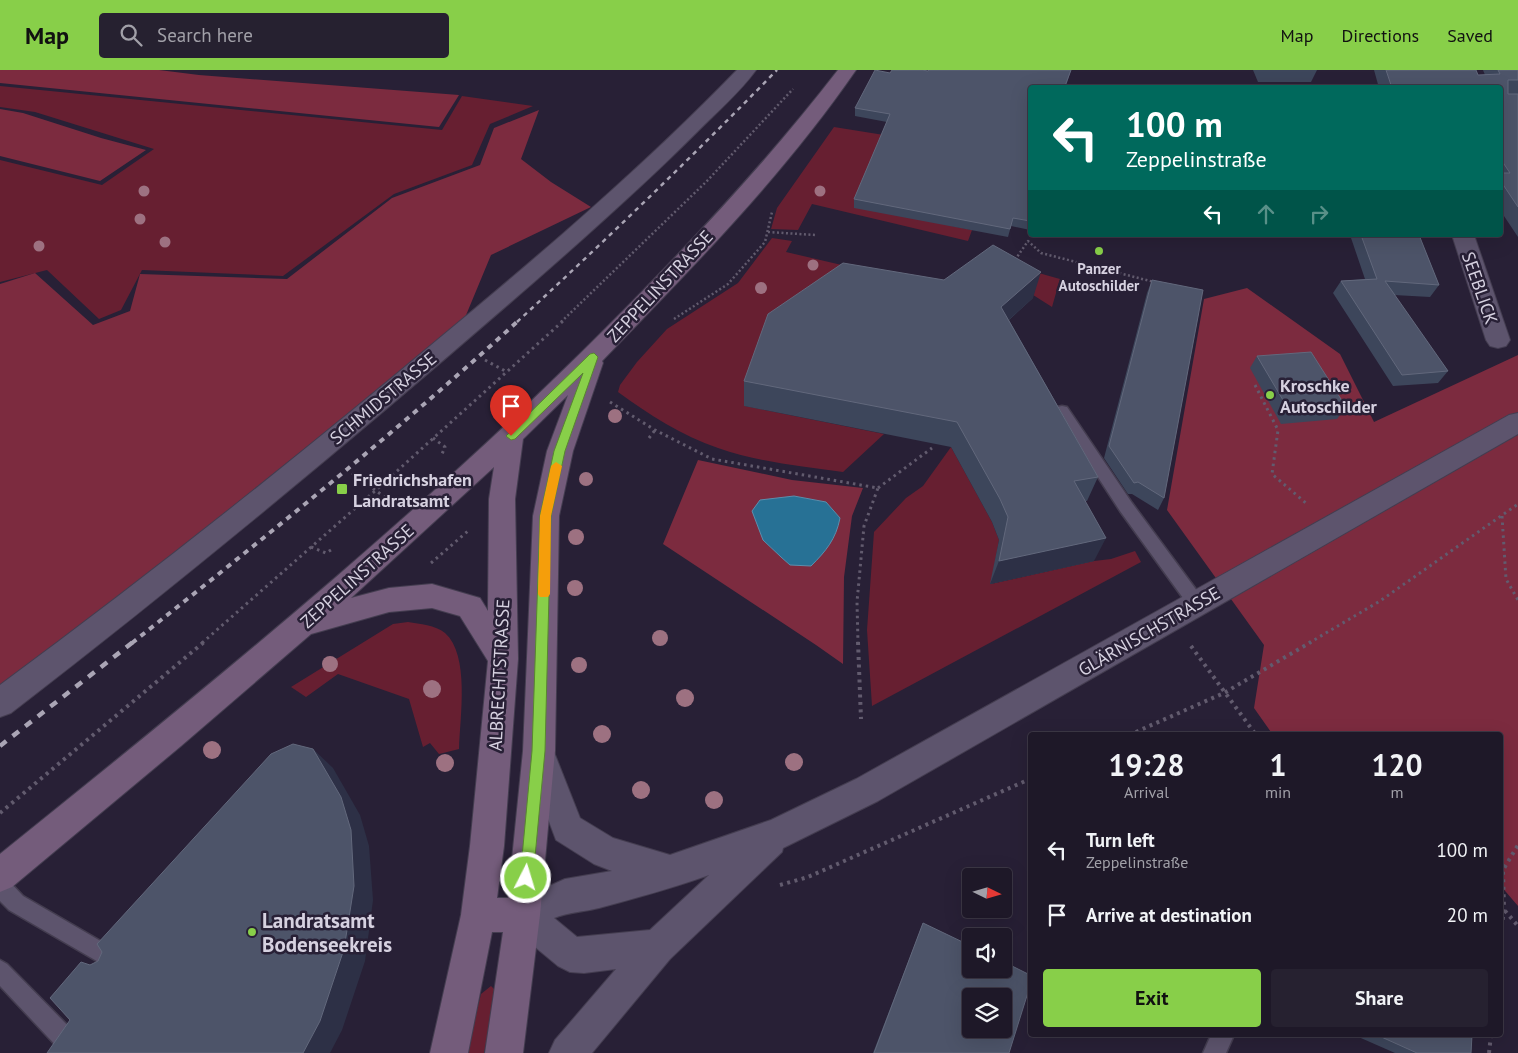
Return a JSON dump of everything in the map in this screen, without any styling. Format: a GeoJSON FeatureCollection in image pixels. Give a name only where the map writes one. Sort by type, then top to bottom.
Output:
{"type":"FeatureCollection","features":[{"type":"Feature","properties":{"kind":"main road","name":"ZEPPELINSTRASSE"},"geometry":{"type":"LineString","coordinates":[[0,875],[304,623],[511,436],[594,357],[698,246],[790,144],[847,70]]}},
{"type":"Feature","properties":{"kind":"main road"},"geometry":{"type":"LineString","coordinates":[[504,1053],[523,915],[539,751],[546,516],[560,451],[594,357]]}},
{"type":"Feature","properties":{"kind":"main road","name":"ALBRECHTSTRASSE"},"geometry":{"type":"LineString","coordinates":[[449,1053],[478,915],[487,846],[503,659],[502,499],[511,436]]}},
{"type":"Feature","properties":{"kind":"main road"},"geometry":{"type":"LineString","coordinates":[[304,623],[389,600],[432,596],[470,607],[503,659]]}},
{"type":"Feature","properties":{"kind":"main road"},"geometry":{"type":"LineString","coordinates":[[478,915],[523,915]]}},
{"type":"Feature","properties":{"kind":"street","name":"SCHMIDSTRASSE"},"geometry":{"type":"LineString","coordinates":[[0,703],[67,653],[273,490],[437,353],[659,160],[747,70]]}},
{"type":"Feature","properties":{"kind":"street","name":"SEEBLICK"},"geometry":{"type":"LineString","coordinates":[[1464,237],[1498,340]]}},
{"type":"Feature","properties":{"kind":"street","name":"GLÄRNISCHSTRASSE"},"geometry":{"type":"LineString","coordinates":[[523,915],[565,896],[595,892],[670,872],[777,834],[867,790],[1518,422]]}},
{"type":"Feature","properties":{"kind":"street"},"geometry":{"type":"LineString","coordinates":[[539,751],[568,829],[606,852],[670,872]]}},
{"type":"Feature","properties":{"kind":"street","name":"GLÄRNISCHSTRASSE"},"geometry":{"type":"LineString","coordinates":[[568,1053],[658,947],[777,834]]}},
{"type":"Feature","properties":{"kind":"street"},"geometry":{"type":"LineString","coordinates":[[523,915],[570,954],[584,955],[658,947]]}},
{"type":"Feature","properties":{"kind":"lane"},"geometry":{"type":"LineString","coordinates":[[1062,410],[1126,507],[1197,604]]}},
{"type":"Feature","properties":{"kind":"lane"},"geometry":{"type":"LineString","coordinates":[[0,886],[16,903],[122,965]]}},
{"type":"Feature","properties":{"kind":"lane"},"geometry":{"type":"LineString","coordinates":[[0,971],[70,1044]]}},
{"type":"Feature","properties":{"kind":"lane"},"geometry":{"type":"LineString","coordinates":[[1214,1053],[1222,1037]]}},
{"type":"Feature","properties":{"kind":"path"},"geometry":{"type":"LineString","coordinates":[[0,813],[84,745],[249,604],[507,372],[676,213],[798,84]]}},
{"type":"Feature","properties":{"kind":"path"},"geometry":{"type":"LineString","coordinates":[[768,232],[815,235]]}},
{"type":"Feature","properties":{"kind":"path"},"geometry":{"type":"LineString","coordinates":[[1015,261],[1028,241],[1041,253],[1162,284]]}},
{"type":"Feature","properties":{"kind":"path"},"geometry":{"type":"LineString","coordinates":[[485,360],[507,372]]}},
{"type":"Feature","properties":{"kind":"path"},"geometry":{"type":"LineString","coordinates":[[1255,385],[1278,430],[1272,474],[1334,526]]}},
{"type":"Feature","properties":{"kind":"path"},"geometry":{"type":"LineString","coordinates":[[604,398],[655,430],[712,458],[878,488]]}},
{"type":"Feature","properties":{"kind":"path"},"geometry":{"type":"LineString","coordinates":[[649,438],[655,430]]}},
{"type":"Feature","properties":{"kind":"path"},"geometry":{"type":"LineString","coordinates":[[433,438],[445,447],[443,453],[436,459]]}},
{"type":"Feature","properties":{"kind":"path"},"geometry":{"type":"LineString","coordinates":[[862,719],[857,602],[864,526],[878,488],[932,448]]}},
{"type":"Feature","properties":{"kind":"path"},"geometry":{"type":"LineString","coordinates":[[352,473],[390,501]]}},
{"type":"Feature","properties":{"kind":"path"},"geometry":{"type":"LineString","coordinates":[[383,507],[397,495]]}},
{"type":"Feature","properties":{"kind":"path"},"geometry":{"type":"LineString","coordinates":[[1137,732],[1224,693],[1380,601],[1518,504]]}},
{"type":"Feature","properties":{"kind":"path"},"geometry":{"type":"LineString","coordinates":[[1502,515],[1506,579],[1518,600]]}},
{"type":"Feature","properties":{"kind":"path"},"geometry":{"type":"LineString","coordinates":[[311,547],[326,552],[342,542]]}},
{"type":"Feature","properties":{"kind":"path"},"geometry":{"type":"LineString","coordinates":[[1172,618],[1254,732]]}},
{"type":"Feature","properties":{"kind":"path"},"geometry":{"type":"LineString","coordinates":[[775,886],[808,877],[1028,780]]}},
{"type":"Feature","properties":{"kind":"path"},"geometry":{"type":"LineString","coordinates":[[1503,870],[1518,845]]}},
{"type":"Feature","properties":{"kind":"path"},"geometry":{"type":"LineString","coordinates":[[1503,907],[1518,926]]}},
{"type":"Feature","properties":{"kind":"path"},"geometry":{"type":"LineString","coordinates":[[1489,1053],[1491,1037]]}},
{"type":"Feature","properties":{"kind":"shaded area"},"geometry":{"type":"Polygon","coordinates":[[[0,70],[159,70],[199,75],[459,95],[439,127],[0,83],[0,70]]]}},
{"type":"Feature","properties":{"kind":"shaded area"},"geometry":{"type":"Polygon","coordinates":[[[0,86],[442,130],[462,96],[533,106],[490,124],[472,165],[394,194],[283,276],[142,270],[121,310],[99,319],[47,270],[0,282],[0,160],[102,185],[154,149],[35,112],[0,107],[0,86]]]}},
{"type":"Feature","properties":{"kind":"shaded area"},"geometry":{"type":"Polygon","coordinates":[[[0,109],[23,113],[146,150],[100,181],[0,156],[0,109]]]}},
{"type":"Feature","properties":{"kind":"shaded area"},"geometry":{"type":"Polygon","coordinates":[[[539,110],[521,159],[551,182],[591,207],[491,255],[464,320],[0,694],[0,284],[35,273],[93,325],[130,311],[140,274],[287,279],[392,198],[480,165],[494,128],[539,110]]]}},
{"type":"Feature","properties":{"kind":"shaded area"},"geometry":{"type":"Polygon","coordinates":[[[834,127],[884,135],[952,226],[972,230],[968,241],[812,204],[798,230],[771,229],[777,208],[834,127]]]}},
{"type":"Feature","properties":{"kind":"shaded area"},"geometry":{"type":"Polygon","coordinates":[[[772,238],[792,241],[786,252],[936,287],[745,406],[884,434],[843,472],[764,460],[718,448],[666,424],[618,392],[620,385],[637,362],[667,329],[738,283],[772,238]]]}},
{"type":"Feature","properties":{"kind":"shaded area"},"geometry":{"type":"Polygon","coordinates":[[[1028,270],[1060,279],[1052,307],[1030,293],[1028,270]]]}},
{"type":"Feature","properties":{"kind":"shaded area"},"geometry":{"type":"Polygon","coordinates":[[[1247,288],[1340,354],[1374,422],[1518,355],[1518,906],[1503,888],[1503,732],[1271,732],[1254,708],[1264,645],[1167,510],[1204,299],[1247,288]]]}},
{"type":"Feature","properties":{"kind":"shaded area"},"geometry":{"type":"Polygon","coordinates":[[[951,447],[992,522],[999,540],[991,584],[1094,561],[1111,559],[1135,551],[1141,562],[872,706],[867,630],[874,532],[906,498],[923,486],[951,447]]]}},
{"type":"Feature","properties":{"kind":"shaded area"},"geometry":{"type":"Polygon","coordinates":[[[698,460],[792,480],[863,488],[852,516],[844,577],[843,664],[816,645],[663,544],[698,460]],[[794,496],[763,540],[790,565],[840,518],[826,502],[794,496]]]}},
{"type":"Feature","properties":{"kind":"shaded area"},"geometry":{"type":"Polygon","coordinates":[[[408,622],[437,628],[445,633],[453,643],[458,656],[462,687],[459,749],[439,754],[430,743],[423,747],[409,699],[338,674],[306,697],[291,687],[393,624],[408,622]]]}},
{"type":"Feature","properties":{"kind":"shaded area"},"geometry":{"type":"Polygon","coordinates":[[[491,986],[497,992],[484,1053],[466,1053],[481,994],[491,986]]]}},
{"type":"Feature","properties":{"kind":"water"},"geometry":{"type":"Polygon","coordinates":[[[794,496],[826,502],[840,518],[830,544],[811,566],[790,565],[781,557],[763,540],[752,511],[760,500],[794,496]]]}},
{"type":"Feature","properties":{"kind":"building"},"geometry":{"type":"Polygon","coordinates":[[[875,70],[890,73],[892,70],[1071,70],[1065,85],[1028,85],[1028,221],[1013,218],[1010,229],[854,199],[890,114],[855,108],[875,70]]]}},
{"type":"Feature","properties":{"kind":"building"},"geometry":{"type":"Polygon","coordinates":[[[1386,70],[1476,70],[1478,75],[1500,74],[1498,70],[1518,70],[1518,80],[1508,80],[1508,94],[1518,94],[1518,207],[1503,184],[1503,173],[1510,173],[1503,162],[1503,85],[1391,85],[1386,70]]]}},
{"type":"Feature","properties":{"kind":"building"},"geometry":{"type":"Polygon","coordinates":[[[1362,237],[1420,237],[1439,285],[1385,281],[1448,371],[1402,375],[1341,281],[1377,279],[1362,237]]]}},
{"type":"Feature","properties":{"kind":"building"},"geometry":{"type":"Polygon","coordinates":[[[993,245],[1041,272],[1001,307],[1098,477],[1074,481],[1106,538],[999,561],[1008,517],[957,422],[744,381],[768,314],[843,263],[944,280],[993,245]]]}},
{"type":"Feature","properties":{"kind":"building"},"geometry":{"type":"Polygon","coordinates":[[[1152,280],[1203,290],[1164,498],[1138,482],[1134,483],[1109,446],[1152,280]]]}},
{"type":"Feature","properties":{"kind":"building"},"geometry":{"type":"Polygon","coordinates":[[[1311,352],[1346,407],[1290,412],[1257,356],[1311,352]]]}},
{"type":"Feature","properties":{"kind":"building"},"geometry":{"type":"Polygon","coordinates":[[[293,744],[313,749],[341,797],[351,830],[354,886],[344,949],[320,1021],[303,1053],[47,1053],[70,1020],[50,998],[81,962],[90,965],[98,961],[102,952],[97,944],[271,754],[293,744]]]}},
{"type":"Feature","properties":{"kind":"building"},"geometry":{"type":"Polygon","coordinates":[[[923,923],[962,942],[962,978],[1012,978],[1012,966],[1028,974],[1028,992],[1009,1053],[874,1053],[923,923]]]}},
{"type":"Feature","properties":{"kind":"building"},"geometry":{"type":"Polygon","coordinates":[[[1381,1037],[1472,1037],[1471,1053],[1417,1053],[1381,1037]]]}},
{"type":"Feature","properties":{"kind":"railway"},"geometry":{"type":"LineString","coordinates":[[517,322],[649,198],[777,70]]}},
{"type":"Feature","properties":{"kind":"railway"},"geometry":{"type":"LineString","coordinates":[[132,643],[376,445],[518,321]]}},
{"type":"Feature","properties":{"kind":"railway"},"geometry":{"type":"LineString","coordinates":[[0,746],[133,642]]}},
{"type":"Feature","properties":{"kind":"slow traffic"},"geometry":{"type":"LineString","coordinates":[[544,594],[546,516],[556,466]]}},
{"type":"Feature","properties":{"kind":"place","name":"Panzer Autoschilder"},"geometry":{"type":"Point","coordinates":[1099,251]}},
{"type":"Feature","properties":{"kind":"place","name":"Kroschke Autoschilder"},"geometry":{"type":"Point","coordinates":[1270,395]}},
{"type":"Feature","properties":{"kind":"place","name":"Friedrichshafen Landratsamt"},"geometry":{"type":"Point","coordinates":[342,489]}},
{"type":"Feature","properties":{"kind":"place","name":"Landratsamt Bodenseekreis"},"geometry":{"type":"Point","coordinates":[252,932]}},
{"type":"Feature","properties":{"kind":"route"},"geometry":{"type":"LineString","coordinates":[[511,436],[594,357],[560,451],[546,516],[539,751],[526,878]]}}]}
